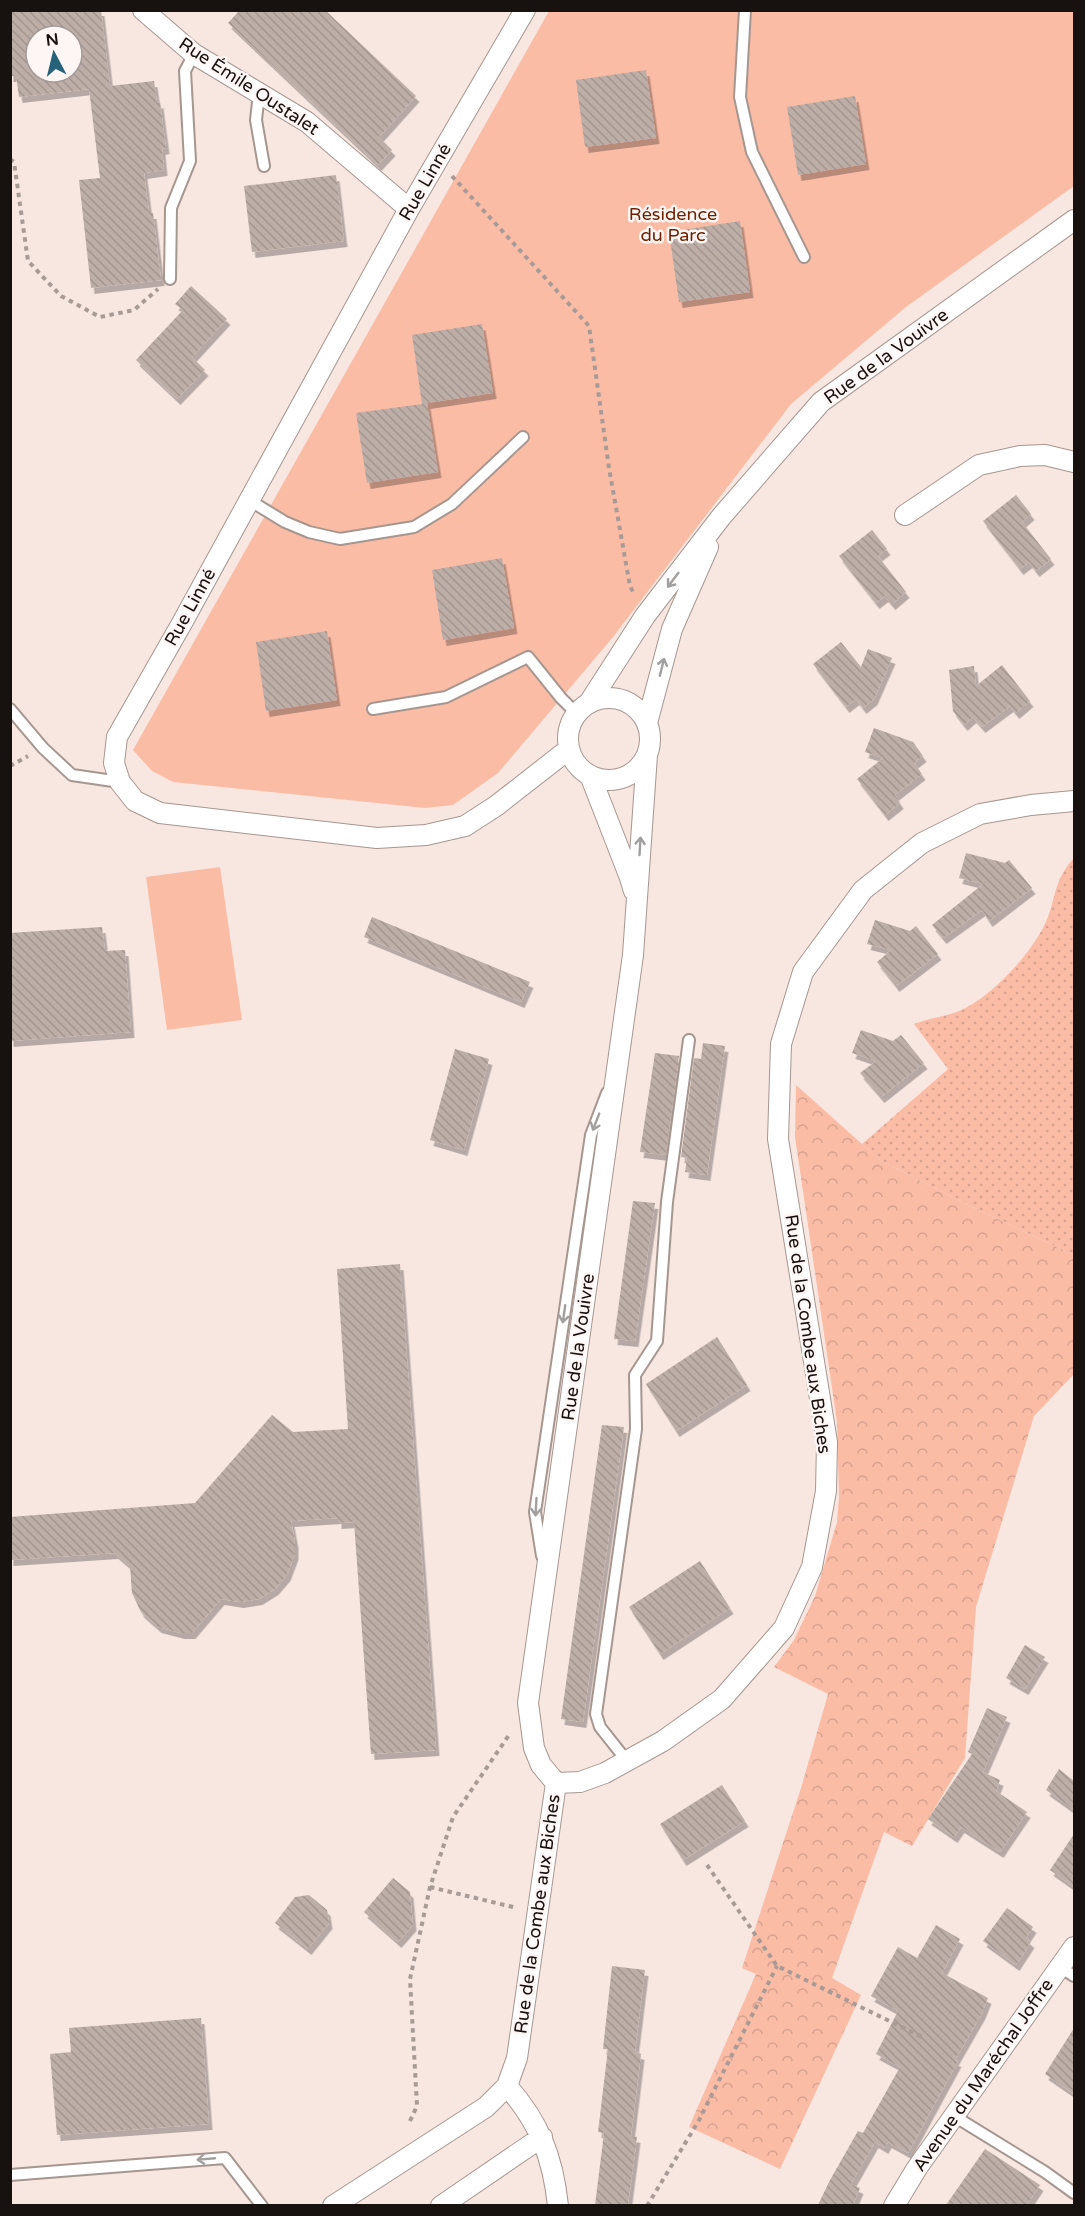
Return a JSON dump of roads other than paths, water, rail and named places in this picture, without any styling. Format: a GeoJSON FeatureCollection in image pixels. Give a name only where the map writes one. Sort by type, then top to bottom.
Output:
{"type":"FeatureCollection","features":[{"type":"Feature","properties":{"kind":"street","name":"Rue Émile Oustalet"},"geometry":{"type":"LineString","coordinates":[[143,10],[194,54],[308,122],[409,208]]}},
{"type":"Feature","properties":{"kind":"street","name":"Rue Linné"},"geometry":{"type":"LineString","coordinates":[[120,782],[114,763],[117,737],[182,623],[409,208],[525,10]]}},
{"type":"Feature","properties":{"kind":"street","name":"Rue de la Vouivre"},"geometry":{"type":"LineString","coordinates":[[582,708],[645,616],[721,517],[821,402],[1074,220]]}},
{"type":"Feature","properties":{"kind":"street"},"geometry":{"type":"LineString","coordinates":[[905,515],[979,465],[1020,456],[1045,455],[1074,462]]}},
{"type":"Feature","properties":{"kind":"street","name":"Rue de la Vouivre"},"geometry":{"type":"LineString","coordinates":[[647,723],[672,628],[721,517]]}},
{"type":"Feature","properties":{"kind":"street"},"geometry":{"type":"LineString","coordinates":[[599,699],[622,700],[641,713],[647,723],[650,744],[647,755],[640,766],[629,775],[603,780],[580,769],[573,760],[567,736],[570,724],[582,708],[599,699]]}},
{"type":"Feature","properties":{"kind":"street"},"geometry":{"type":"LineString","coordinates":[[120,782],[135,801],[160,813],[377,838],[426,835],[465,826],[496,806],[569,749]]}},
{"type":"Feature","properties":{"kind":"street","name":"Rue de la Vouivre"},"geometry":{"type":"LineString","coordinates":[[556,1783],[541,1765],[534,1748],[528,1703],[633,955],[647,755]]}},
{"type":"Feature","properties":{"kind":"street","name":"Rue de la Vouivre"},"geometry":{"type":"LineString","coordinates":[[590,775],[629,875],[637,905]]}},
{"type":"Feature","properties":{"kind":"street","name":"Rue de la Combe aux Biches"},"geometry":{"type":"LineString","coordinates":[[507,2086],[517,2058],[556,1783],[580,1782],[605,1773],[663,1741],[723,1699],[784,1628],[812,1567],[826,1491],[827,1442],[778,1139],[781,1044],[803,972],[863,890],[922,843],[980,814],[1031,805],[1074,801]]}},
{"type":"Feature","properties":{"kind":"street","name":"Avenue du Maréchal Joffre"},"geometry":{"type":"LineString","coordinates":[[894,2205],[954,2116],[1067,1972],[1074,1947]]}},
{"type":"Feature","properties":{"kind":"street"},"geometry":{"type":"LineString","coordinates":[[333,2205],[486,2107],[507,2086],[523,2104],[543,2137],[556,2181],[558,2205]]}},
{"type":"Feature","properties":{"kind":"street"},"geometry":{"type":"LineString","coordinates":[[441,2205],[543,2137]]}},
{"type":"Feature","properties":{"kind":"lane"},"geometry":{"type":"LineString","coordinates":[[745,10],[740,97],[752,152],[804,256]]}},
{"type":"Feature","properties":{"kind":"lane"},"geometry":{"type":"LineString","coordinates":[[170,279],[171,208],[190,162],[185,71],[194,54]]}},
{"type":"Feature","properties":{"kind":"lane"},"geometry":{"type":"LineString","coordinates":[[259,93],[256,120],[264,166]]}},
{"type":"Feature","properties":{"kind":"lane"},"geometry":{"type":"LineString","coordinates":[[249,500],[285,522],[309,532],[340,539],[414,527],[452,504],[523,437]]}},
{"type":"Feature","properties":{"kind":"lane"},"geometry":{"type":"LineString","coordinates":[[373,709],[446,697],[528,657],[561,698],[582,708]]}},
{"type":"Feature","properties":{"kind":"lane"},"geometry":{"type":"LineString","coordinates":[[10,709],[43,748],[72,775],[120,782]]}},
{"type":"Feature","properties":{"kind":"lane"},"geometry":{"type":"LineString","coordinates":[[627,1761],[600,1726],[596,1714],[636,1429],[635,1375],[657,1341],[667,1202],[689,1040]]}},
{"type":"Feature","properties":{"kind":"lane"},"geometry":{"type":"LineString","coordinates":[[954,2116],[1046,2172],[1074,2193]]}},
{"type":"Feature","properties":{"kind":"lane"},"geometry":{"type":"LineString","coordinates":[[10,2175],[225,2158],[262,2205]]}},
{"type":"Feature","properties":{"kind":"park label","name":"Résidence du Parc"},"geometry":{"type":"Point","coordinates":[673,224]}}]}
